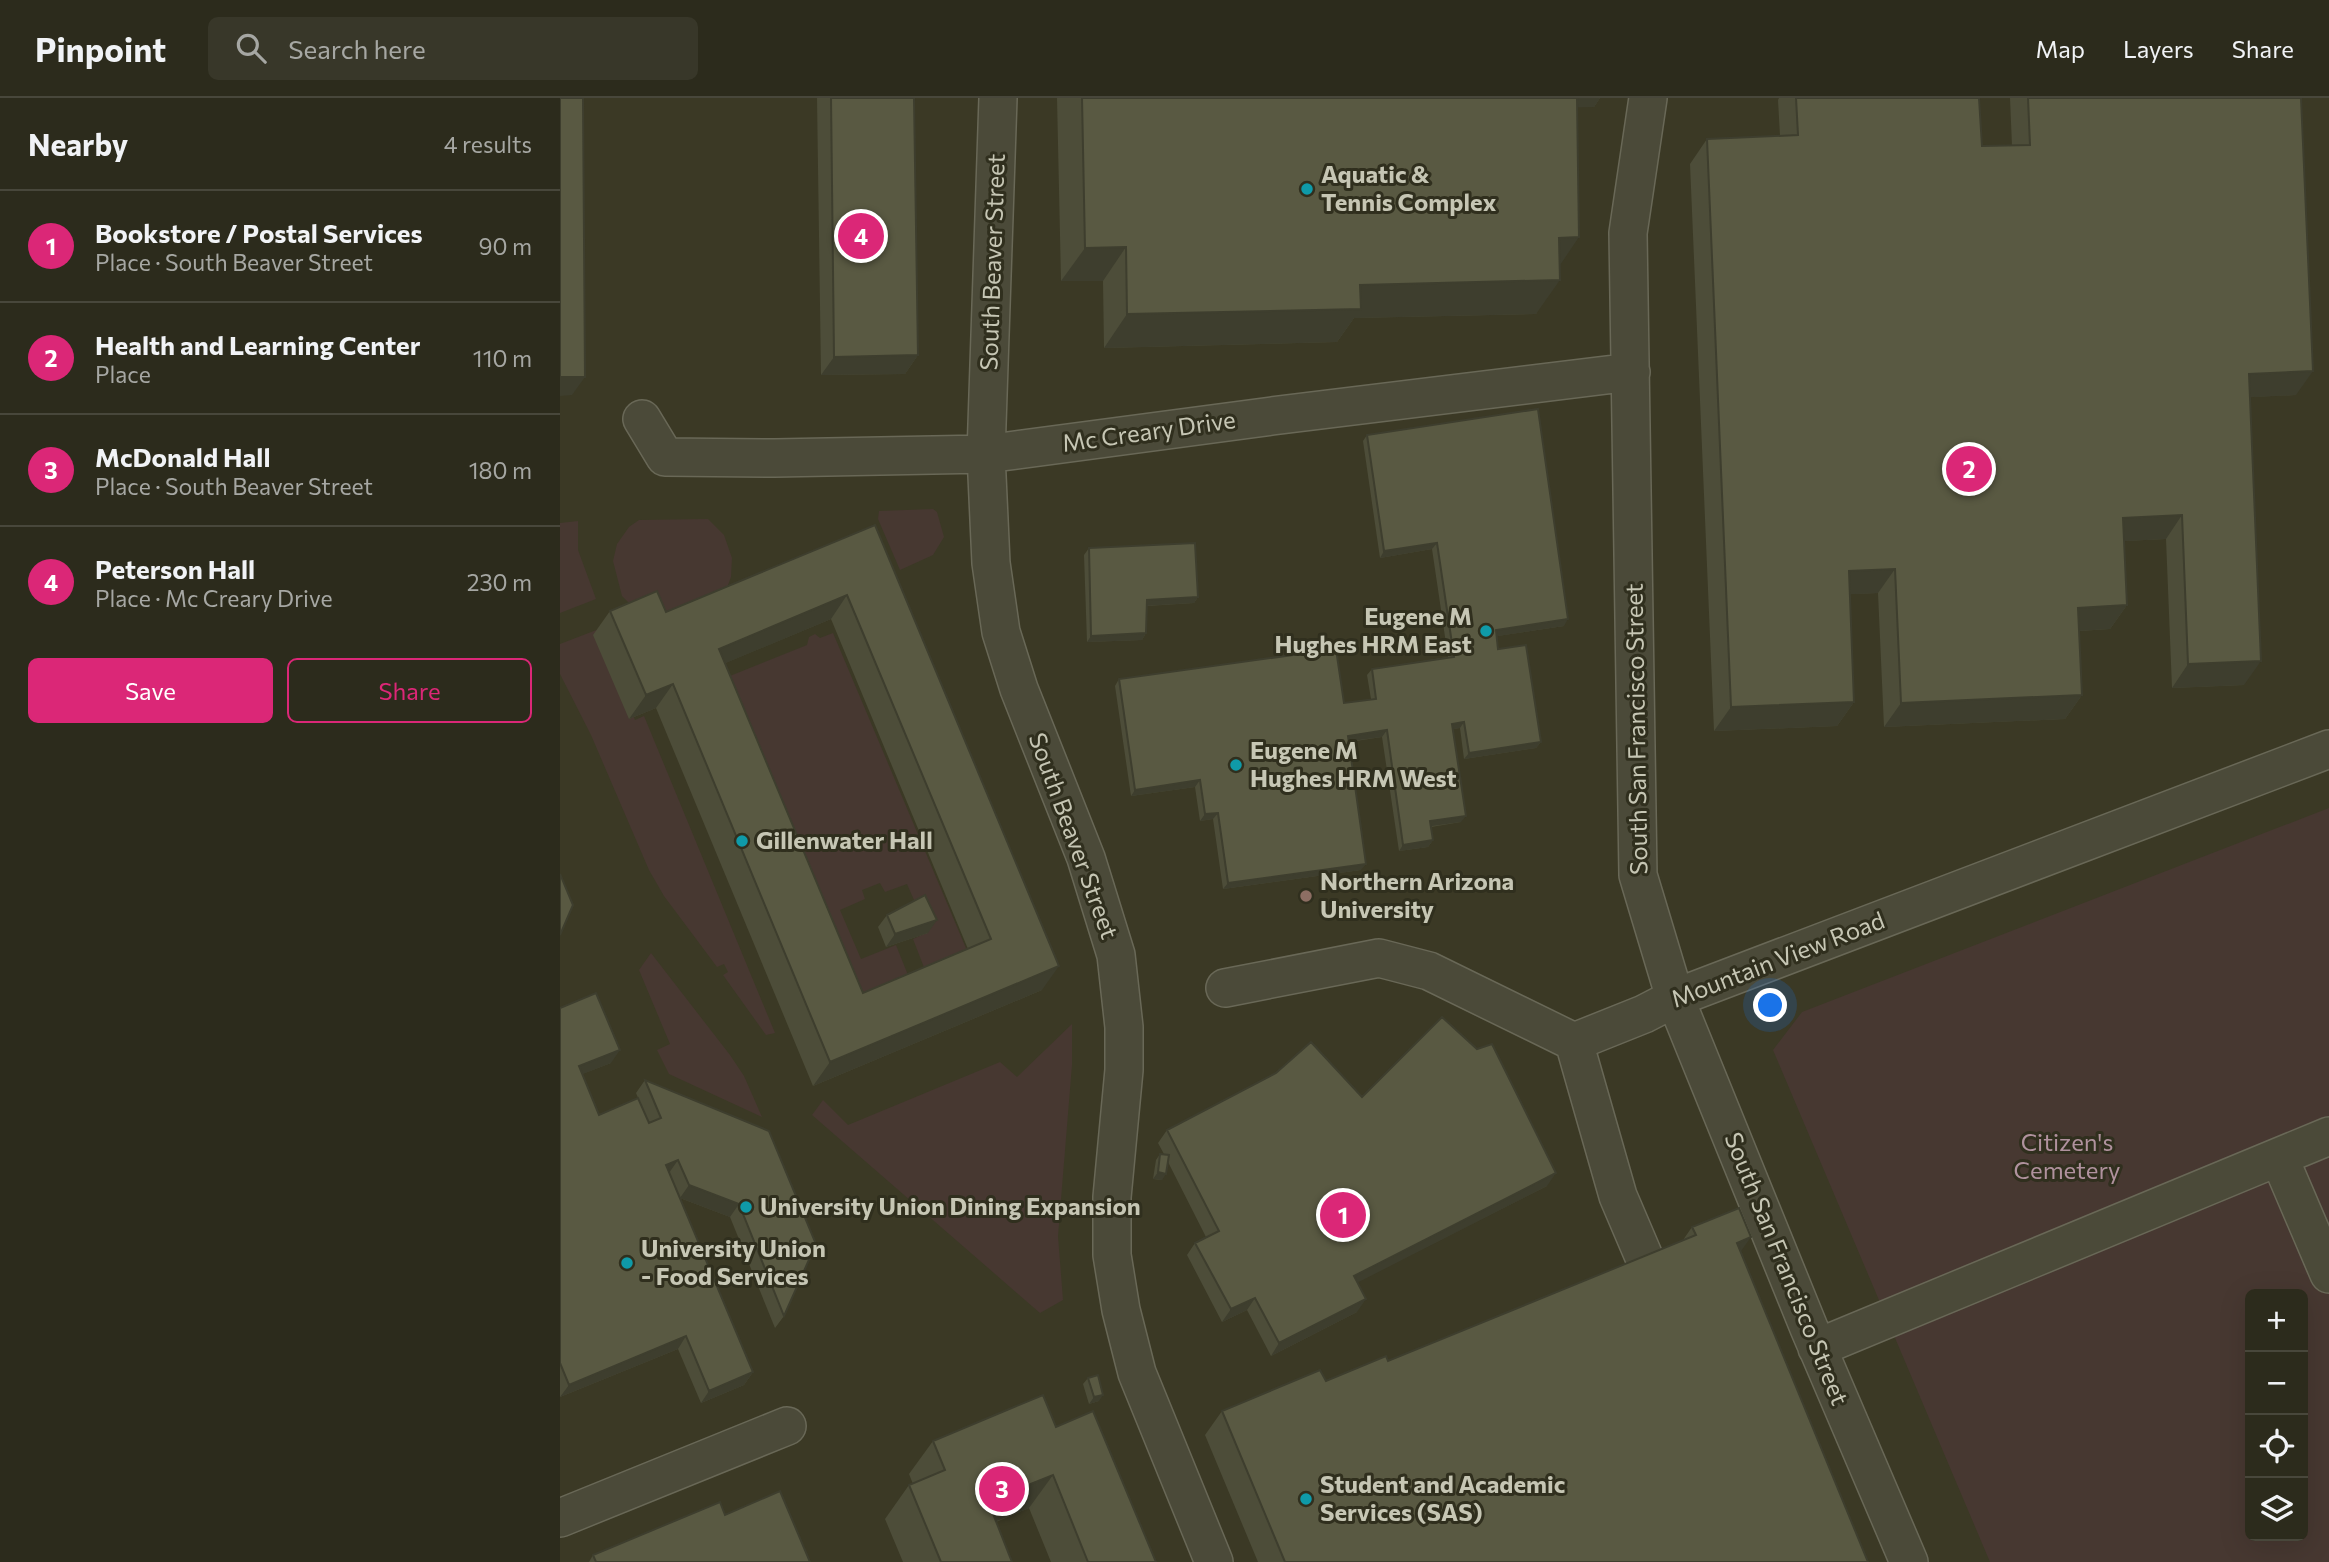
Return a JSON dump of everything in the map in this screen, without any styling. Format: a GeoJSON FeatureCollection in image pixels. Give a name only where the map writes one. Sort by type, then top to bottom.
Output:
{"type":"FeatureCollection","features":[{"type":"Feature","properties":{"kind":"street","name":"South Beaver Street"},"geometry":{"type":"LineString","coordinates":[[998,98],[986,454],[991,563],[1000,632],[1018,689],[1067,805],[1108,925],[1121,985],[1124,1027],[1124,1070],[1112,1209],[1112,1255],[1121,1310],[1137,1373],[1214,1562]]}},
{"type":"Feature","properties":{"kind":"street","name":"South San Francisco Street"},"geometry":{"type":"LineString","coordinates":[[1648,98],[1628,233],[1638,875],[1675,998],[1817,1348],[1909,1562]]}},
{"type":"Feature","properties":{"kind":"street","name":"Mc Creary Drive"},"geometry":{"type":"LineString","coordinates":[[642,419],[665,457],[986,454],[1631,372]]}},
{"type":"Feature","properties":{"kind":"street","name":"Mountain View Road"},"geometry":{"type":"LineString","coordinates":[[1574,1042],[1644,1014],[1675,998],[2329,749]]}},
{"type":"Feature","properties":{"kind":"street"},"geometry":{"type":"LineString","coordinates":[[1225,988],[1379,958],[1429,971],[1574,1042],[1618,1196],[1650,1271]]}},
{"type":"Feature","properties":{"kind":"street"},"geometry":{"type":"LineString","coordinates":[[1817,1348],[2329,1136]]}},
{"type":"Feature","properties":{"kind":"street"},"geometry":{"type":"LineString","coordinates":[[2279,1157],[2329,1274]]}},
{"type":"Feature","properties":{"kind":"street"},"geometry":{"type":"LineString","coordinates":[[560,1518],[787,1426]]}},
{"type":"Feature","properties":{"kind":"green space"},"geometry":{"type":"Polygon","coordinates":[[[933,509],[937,512],[944,537],[933,555],[900,570],[878,519],[879,511],[933,509]]]}},
{"type":"Feature","properties":{"kind":"green space"},"geometry":{"type":"Polygon","coordinates":[[[708,519],[724,535],[732,558],[731,577],[725,593],[688,617],[634,608],[622,596],[613,561],[617,544],[629,527],[639,520],[708,519]]]}},
{"type":"Feature","properties":{"kind":"green space"},"geometry":{"type":"Polygon","coordinates":[[[578,521],[578,550],[596,599],[560,613],[560,523],[578,521]]]}},
{"type":"Feature","properties":{"kind":"green space"},"geometry":{"type":"Polygon","coordinates":[[[599,629],[635,720],[644,716],[775,1033],[766,1035],[723,975],[728,972],[724,964],[717,967],[664,896],[649,870],[591,735],[560,674],[560,644],[599,629]]]}},
{"type":"Feature","properties":{"kind":"green space"},"geometry":{"type":"Polygon","coordinates":[[[833,633],[968,953],[925,970],[913,939],[928,932],[907,884],[885,892],[880,883],[862,890],[865,899],[840,910],[861,959],[896,945],[908,975],[847,1001],[715,682],[807,645],[809,637],[815,634],[820,638],[833,633]]]}},
{"type":"Feature","properties":{"kind":"green space","name":"Citizen's Cemetery"},"geometry":{"type":"Polygon","coordinates":[[[2329,808],[2329,1562],[1990,1562],[1773,1050],[1802,1012],[2329,808]]]}},
{"type":"Feature","properties":{"kind":"green space"},"geometry":{"type":"Polygon","coordinates":[[[651,953],[730,1055],[744,1076],[762,1117],[669,1074],[657,1050],[670,1044],[639,970],[651,953]]]}},
{"type":"Feature","properties":{"kind":"green space"},"geometry":{"type":"Polygon","coordinates":[[[1072,1024],[1072,1065],[1058,1236],[1063,1300],[1040,1313],[812,1115],[823,1100],[848,1125],[1000,1062],[1017,1077],[1072,1024]]]}},
{"type":"Feature","properties":{"kind":"building"},"geometry":{"type":"Polygon","coordinates":[[[560,98],[583,98],[585,377],[560,377],[560,98]]]}},
{"type":"Feature","properties":{"kind":"building"},"geometry":{"type":"Polygon","coordinates":[[[831,98],[914,98],[918,355],[834,357],[831,98]]]}},
{"type":"Feature","properties":{"kind":"building","name":"Aquatic & Tennis Complex"},"geometry":{"type":"Polygon","coordinates":[[[1082,98],[1577,98],[1579,237],[1559,238],[1560,280],[1360,285],[1361,309],[1127,314],[1126,247],[1085,248],[1082,98]]]}},
{"type":"Feature","properties":{"kind":"building"},"geometry":{"type":"Polygon","coordinates":[[[1796,98],[1979,98],[1982,146],[2030,145],[2028,98],[2301,98],[2313,371],[2249,374],[2261,661],[2188,664],[2182,515],[2123,518],[2127,605],[2078,608],[2082,695],[1901,703],[1895,569],[1849,571],[1854,702],[1731,707],[1707,139],[1798,135],[1796,98]]]}},
{"type":"Feature","properties":{"kind":"building"},"geometry":{"type":"Polygon","coordinates":[[[1538,409],[1568,619],[1496,630],[1498,649],[1526,645],[1541,742],[1469,753],[1464,722],[1452,724],[1466,816],[1430,821],[1433,840],[1403,845],[1387,730],[1348,736],[1366,864],[1228,883],[1218,813],[1205,814],[1200,780],[1135,790],[1119,679],[1336,649],[1344,703],[1376,699],[1372,669],[1454,657],[1437,543],[1384,551],[1367,435],[1538,409]]]}},
{"type":"Feature","properties":{"kind":"building","name":"Gillenwater Hall"},"geometry":{"type":"Polygon","coordinates":[[[875,525],[1059,966],[830,1062],[673,684],[646,695],[610,611],[657,591],[666,612],[875,525]],[[847,595],[719,649],[863,993],[991,939],[847,595]]]}},
{"type":"Feature","properties":{"kind":"building"},"geometry":{"type":"Polygon","coordinates":[[[1195,543],[1198,597],[1147,600],[1146,633],[1091,636],[1089,548],[1195,543]]]}},
{"type":"Feature","properties":{"kind":"building"},"geometry":{"type":"Polygon","coordinates":[[[560,874],[573,905],[560,935],[560,874]]]}},
{"type":"Feature","properties":{"kind":"building"},"geometry":{"type":"Polygon","coordinates":[[[925,895],[937,920],[895,934],[887,915],[925,895]]]}},
{"type":"Feature","properties":{"kind":"building","name":"University Union - Food Services"},"geometry":{"type":"Polygon","coordinates":[[[596,993],[620,1050],[579,1066],[599,1115],[638,1098],[649,1123],[661,1118],[645,1080],[769,1131],[816,1244],[784,1316],[739,1204],[689,1185],[678,1160],[666,1165],[753,1372],[709,1391],[686,1336],[569,1385],[560,1363],[560,1008],[596,993]]]}},
{"type":"Feature","properties":{"kind":"building"},"geometry":{"type":"Polygon","coordinates":[[[1442,1017],[1477,1049],[1492,1044],[1556,1173],[1354,1276],[1366,1299],[1279,1343],[1255,1298],[1231,1309],[1195,1243],[1219,1231],[1167,1130],[1276,1073],[1311,1042],[1362,1097],[1442,1017]]]}},
{"type":"Feature","properties":{"kind":"building"},"geometry":{"type":"Polygon","coordinates":[[[1160,1154],[1169,1155],[1166,1174],[1158,1172],[1160,1154]]]}},
{"type":"Feature","properties":{"kind":"building"},"geometry":{"type":"Polygon","coordinates":[[[1739,1208],[1751,1237],[1737,1243],[1868,1562],[1285,1562],[1222,1411],[1320,1370],[1326,1381],[1386,1356],[1388,1361],[1696,1235],[1692,1227],[1739,1208]]]}},
{"type":"Feature","properties":{"kind":"building"},"geometry":{"type":"Polygon","coordinates":[[[1098,1375],[1103,1395],[1094,1397],[1088,1378],[1098,1375]]]}},
{"type":"Feature","properties":{"kind":"building"},"geometry":{"type":"Polygon","coordinates":[[[1043,1395],[1056,1427],[1093,1411],[1156,1562],[1088,1562],[1053,1475],[988,1501],[1012,1562],[941,1562],[909,1485],[945,1470],[933,1441],[1043,1395]]]}},
{"type":"Feature","properties":{"kind":"building"},"geometry":{"type":"Polygon","coordinates":[[[780,1491],[810,1562],[596,1562],[593,1555],[720,1502],[725,1515],[780,1491]]]}},
{"type":"Feature","properties":{"kind":"place","name":"Aquatic & Tennis Complex"},"geometry":{"type":"Point","coordinates":[1307,189]}},
{"type":"Feature","properties":{"kind":"place","name":"Peterson Hall"},"geometry":{"type":"Point","coordinates":[861,236]}},
{"type":"Feature","properties":{"kind":"place","name":"Health and Learning Center"},"geometry":{"type":"Point","coordinates":[1969,469]}},
{"type":"Feature","properties":{"kind":"place","name":"Eugene M Hughes HRM East"},"geometry":{"type":"Point","coordinates":[1486,631]}},
{"type":"Feature","properties":{"kind":"place","name":"Eugene M Hughes HRM West"},"geometry":{"type":"Point","coordinates":[1236,765]}},
{"type":"Feature","properties":{"kind":"place","name":"Gillenwater Hall"},"geometry":{"type":"Point","coordinates":[742,841]}},
{"type":"Feature","properties":{"kind":"place","name":"Northern Arizona University"},"geometry":{"type":"Point","coordinates":[1306,896]}},
{"type":"Feature","properties":{"kind":"place","name":"University Union Dining Expansion"},"geometry":{"type":"Point","coordinates":[746,1207]}},
{"type":"Feature","properties":{"kind":"place","name":"Bookstore / Postal Services"},"geometry":{"type":"Point","coordinates":[1343,1215]}},
{"type":"Feature","properties":{"kind":"place","name":"University Union - Food Services"},"geometry":{"type":"Point","coordinates":[627,1263]}},
{"type":"Feature","properties":{"kind":"place","name":"McDonald Hall"},"geometry":{"type":"Point","coordinates":[1002,1489]}},
{"type":"Feature","properties":{"kind":"place","name":"Student and Academic Services (SAS)"},"geometry":{"type":"Point","coordinates":[1306,1499]}}]}
